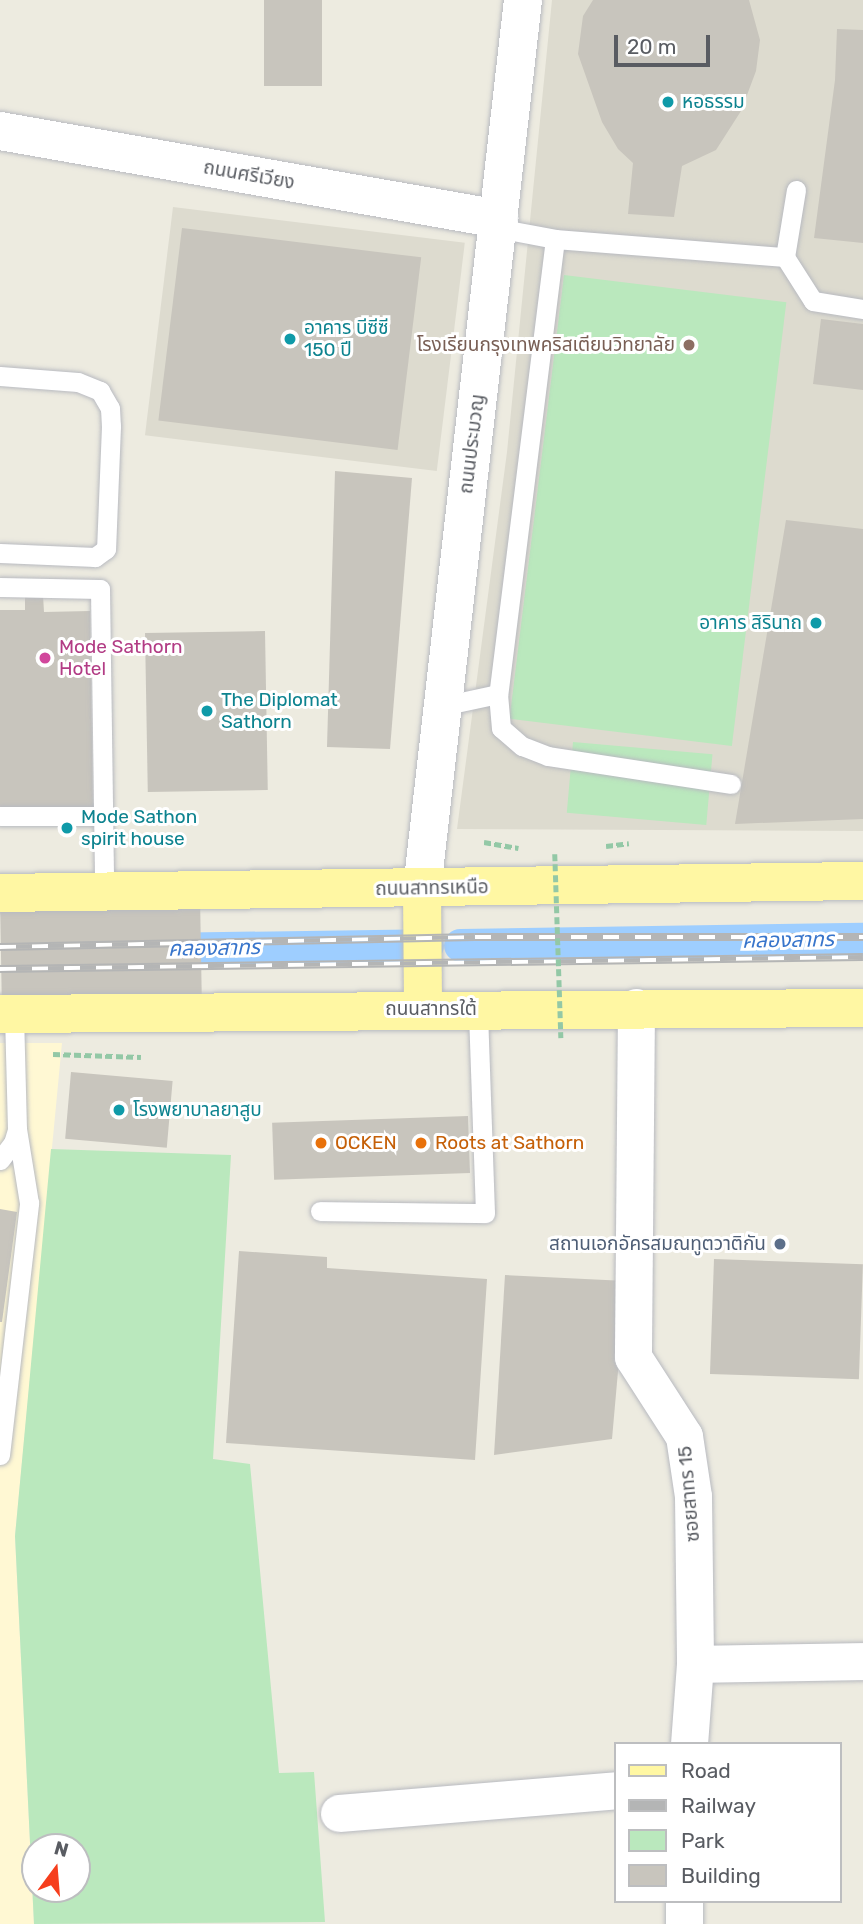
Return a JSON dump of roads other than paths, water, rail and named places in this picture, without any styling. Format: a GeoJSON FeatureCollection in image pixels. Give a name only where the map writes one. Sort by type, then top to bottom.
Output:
{"type":"FeatureCollection","features":[{"type":"Feature","properties":{"kind":"main road","name":"ถนนสาทรเหนือ"},"geometry":{"type":"LineString","coordinates":[[0,893],[104,892],[422,900],[863,881]]}},
{"type":"Feature","properties":{"kind":"main road"},"geometry":{"type":"LineString","coordinates":[[422,900],[423,994]]}},
{"type":"Feature","properties":{"kind":"main road","name":"ถนนสาทรใต้"},"geometry":{"type":"LineString","coordinates":[[7,1013],[423,994],[478,1009],[863,1008]]}},
{"type":"Feature","properties":{"kind":"street","name":"ถนนประมวญ"},"geometry":{"type":"LineString","coordinates":[[422,900],[523,0]]}},
{"type":"Feature","properties":{"kind":"street","name":"ถนนศรีเวียง"},"geometry":{"type":"LineString","coordinates":[[0,131],[498,223]]}},
{"type":"Feature","properties":{"kind":"street","name":"ซอยสาทร 15"},"geometry":{"type":"LineString","coordinates":[[636,1007],[633,1356],[684,1436],[693,1496],[695,1664],[689,1742]]}},
{"type":"Feature","properties":{"kind":"street"},"geometry":{"type":"LineString","coordinates":[[695,1664],[863,1661]]}},
{"type":"Feature","properties":{"kind":"street"},"geometry":{"type":"LineString","coordinates":[[339,1813],[614,1790]]}},
{"type":"Feature","properties":{"kind":"street"},"geometry":{"type":"LineString","coordinates":[[684,1903],[684,1924]]}},
{"type":"Feature","properties":{"kind":"lane"},"geometry":{"type":"LineString","coordinates":[[796,190],[785,257],[813,301],[863,309]]}},
{"type":"Feature","properties":{"kind":"lane"},"geometry":{"type":"LineString","coordinates":[[498,223],[555,239],[785,257]]}},
{"type":"Feature","properties":{"kind":"lane"},"geometry":{"type":"LineString","coordinates":[[555,239],[498,694],[502,728],[522,746],[548,755],[731,784]]}},
{"type":"Feature","properties":{"kind":"lane"},"geometry":{"type":"LineString","coordinates":[[0,376],[78,382],[100,391],[110,408],[111,426],[106,549],[95,557],[0,553]]}},
{"type":"Feature","properties":{"kind":"lane"},"geometry":{"type":"LineString","coordinates":[[0,587],[100,589],[104,892]]}},
{"type":"Feature","properties":{"kind":"lane"},"geometry":{"type":"LineString","coordinates":[[442,706],[498,694]]}},
{"type":"Feature","properties":{"kind":"lane"},"geometry":{"type":"LineString","coordinates":[[0,816],[103,816]]}},
{"type":"Feature","properties":{"kind":"lane"},"geometry":{"type":"LineString","coordinates":[[320,1211],[485,1213],[478,1009]]}},
{"type":"Feature","properties":{"kind":"lane"},"geometry":{"type":"LineString","coordinates":[[0,1455],[29,1203],[17,1129],[7,1013]]}},
{"type":"Feature","properties":{"kind":"lane"},"geometry":{"type":"LineString","coordinates":[[0,1090],[16,1104]]}},
{"type":"Feature","properties":{"kind":"lane"},"geometry":{"type":"LineString","coordinates":[[0,1160],[13,1143],[17,1129]]}},
{"type":"Feature","properties":{"kind":"waterway","name":"คลองสาทร"},"geometry":{"type":"LineString","coordinates":[[460,945],[863,939]]}},
{"type":"Feature","properties":{"kind":"waterway","name":"คลองสาทร"},"geometry":{"type":"LineString","coordinates":[[156,949],[427,945]]}},
{"type":"Feature","properties":{"kind":"railway"},"geometry":{"type":"LineString","coordinates":[[0,947],[475,937],[863,937]]}},
{"type":"Feature","properties":{"kind":"railway"},"geometry":{"type":"LineString","coordinates":[[0,969],[863,957]]}},
{"type":"Feature","properties":{"kind":"place","name":"หอธรรม"},"geometry":{"type":"Point","coordinates":[668,102]}},
{"type":"Feature","properties":{"kind":"place","name":"อาคาร บีซีซี 150 ปี"},"geometry":{"type":"Point","coordinates":[290,339]}},
{"type":"Feature","properties":{"kind":"place","name":"โรงเรียนกรุงเทพคริสเตียนวิทยาลัย"},"geometry":{"type":"Point","coordinates":[689,345]}},
{"type":"Feature","properties":{"kind":"place","name":"อาคาร สิรินาถ"},"geometry":{"type":"Point","coordinates":[816,623]}},
{"type":"Feature","properties":{"kind":"place","name":"Mode Sathorn Hotel"},"geometry":{"type":"Point","coordinates":[45,658]}},
{"type":"Feature","properties":{"kind":"place","name":"The Diplomat Sathorn"},"geometry":{"type":"Point","coordinates":[207,711]}},
{"type":"Feature","properties":{"kind":"place","name":"Mode Sathon spirit house"},"geometry":{"type":"Point","coordinates":[67,828]}},
{"type":"Feature","properties":{"kind":"place","name":"โรงพยาบาลยาสูบ"},"geometry":{"type":"Point","coordinates":[119,1110]}},
{"type":"Feature","properties":{"kind":"place","name":"OCKEN"},"geometry":{"type":"Point","coordinates":[321,1143]}},
{"type":"Feature","properties":{"kind":"place","name":"Roots at Sathorn"},"geometry":{"type":"Point","coordinates":[421,1143]}},
{"type":"Feature","properties":{"kind":"place","name":"สถานเอกอัครสมณทูตวาติกัน"},"geometry":{"type":"Point","coordinates":[780,1244]}}]}
